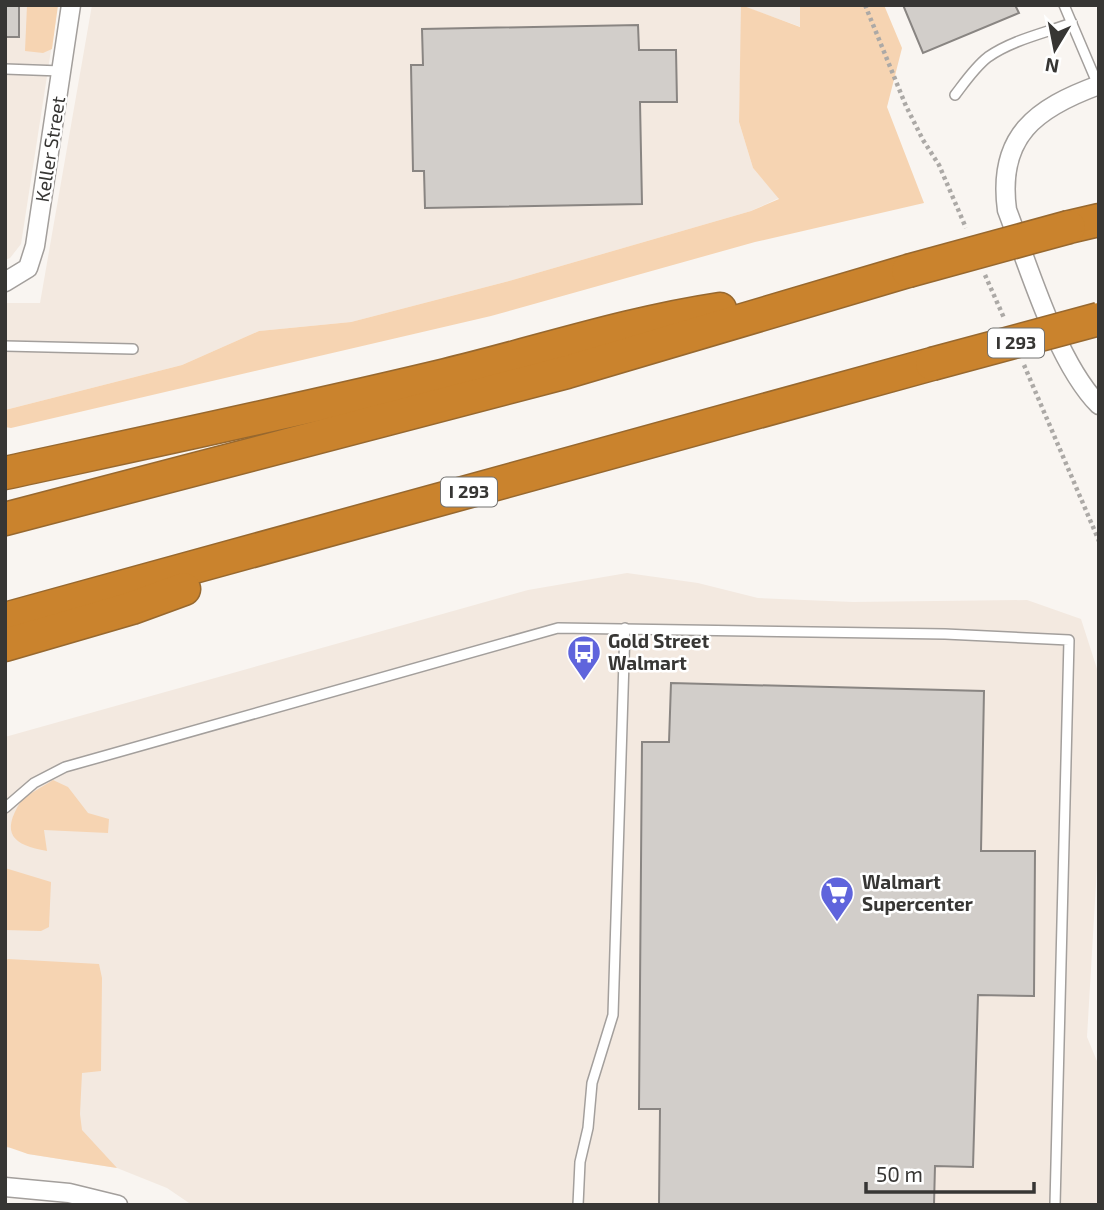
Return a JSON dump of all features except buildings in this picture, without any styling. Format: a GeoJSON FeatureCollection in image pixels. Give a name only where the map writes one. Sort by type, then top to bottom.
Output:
{"type":"FeatureCollection","features":[{"type":"Feature","properties":{"kind":"highway"},"geometry":{"type":"LineString","coordinates":[[5,519],[567,372],[908,271],[1084,223]]}},
{"type":"Feature","properties":{"kind":"highway"},"geometry":{"type":"LineString","coordinates":[[5,473],[421,381],[673,316],[839,291]]}},
{"type":"Feature","properties":{"kind":"highway","name":"I 293"},"geometry":{"type":"LineString","coordinates":[[5,619],[1099,319]]}},
{"type":"Feature","properties":{"kind":"highway"},"geometry":{"type":"LineString","coordinates":[[5,645],[132,608],[374,518]]}},
{"type":"Feature","properties":{"kind":"street","name":"Keller Street"},"geometry":{"type":"LineString","coordinates":[[7,282],[28,268],[35,246],[71,5]]}},
{"type":"Feature","properties":{"kind":"street"},"geometry":{"type":"LineString","coordinates":[[1098,85],[1048,108],[1020,134],[1008,157],[1005,193],[1007,209],[1046,316],[1072,367],[1099,405]]}},
{"type":"Feature","properties":{"kind":"street"},"geometry":{"type":"LineString","coordinates":[[5,1187],[69,1193],[118,1205]]}},
{"type":"Feature","properties":{"kind":"lane"},"geometry":{"type":"LineString","coordinates":[[1064,5],[1098,85]]}},
{"type":"Feature","properties":{"kind":"lane"},"geometry":{"type":"LineString","coordinates":[[955,95],[988,57],[1002,49],[1072,23]]}},
{"type":"Feature","properties":{"kind":"lane"},"geometry":{"type":"LineString","coordinates":[[5,69],[61,71]]}},
{"type":"Feature","properties":{"kind":"lane"},"geometry":{"type":"LineString","coordinates":[[5,346],[133,349]]}},
{"type":"Feature","properties":{"kind":"lane"},"geometry":{"type":"LineString","coordinates":[[5,808],[34,783],[65,767],[558,628],[945,634],[1069,640],[1055,1205]]}},
{"type":"Feature","properties":{"kind":"lane"},"geometry":{"type":"LineString","coordinates":[[578,1205],[580,1162],[588,1128],[592,1083],[613,1015],[625,628]]}},
{"type":"Feature","properties":{"kind":"shaded area"},"geometry":{"type":"Polygon","coordinates":[[[5,5],[58,5],[21,244],[10,258],[5,260],[5,5]]]}},
{"type":"Feature","properties":{"kind":"shaded area"},"geometry":{"type":"Polygon","coordinates":[[[27,5],[58,5],[52,49],[43,53],[25,51],[27,5]]]}},
{"type":"Feature","properties":{"kind":"shaded area"},"geometry":{"type":"Polygon","coordinates":[[[92,5],[800,5],[801,27],[742,6],[739,122],[753,168],[779,198],[751,211],[509,281],[351,322],[259,331],[182,365],[5,410],[5,303],[40,303],[92,5]]]}},
{"type":"Feature","properties":{"kind":"shaded area"},"geometry":{"type":"Polygon","coordinates":[[[741,5],[800,27],[800,5],[884,5],[902,48],[887,107],[924,203],[755,242],[491,316],[11,428],[5,427],[5,410],[182,365],[259,331],[351,322],[509,281],[751,211],[779,199],[753,168],[739,122],[741,5]]]}},
{"type":"Feature","properties":{"kind":"shaded area"},"geometry":{"type":"Polygon","coordinates":[[[627,573],[698,583],[758,598],[853,602],[1027,600],[1081,619],[1099,675],[1098,850],[1087,1037],[1099,1066],[1099,1205],[192,1205],[167,1188],[117,1168],[28,1154],[14,1147],[5,1148],[5,737],[528,590],[627,573]]]}},
{"type":"Feature","properties":{"kind":"shaded area"},"geometry":{"type":"Polygon","coordinates":[[[53,780],[68,787],[88,813],[109,819],[108,833],[44,830],[47,851],[18,841],[13,836],[11,822],[21,801],[53,780]]]}},
{"type":"Feature","properties":{"kind":"shaded area"},"geometry":{"type":"Polygon","coordinates":[[[5,868],[51,882],[49,927],[41,931],[5,930],[5,868]]]}},
{"type":"Feature","properties":{"kind":"shaded area"},"geometry":{"type":"Polygon","coordinates":[[[5,961],[99,964],[102,978],[101,1071],[82,1073],[80,1114],[82,1130],[117,1168],[28,1154],[5,1146],[5,961]]]}},
{"type":"Feature","properties":{"kind":"place","name":"Gold Street Walmart"},"geometry":{"type":"Point","coordinates":[584,682]}},
{"type":"Feature","properties":{"kind":"place","name":"Walmart Supercenter"},"geometry":{"type":"Point","coordinates":[837,923]}}]}
